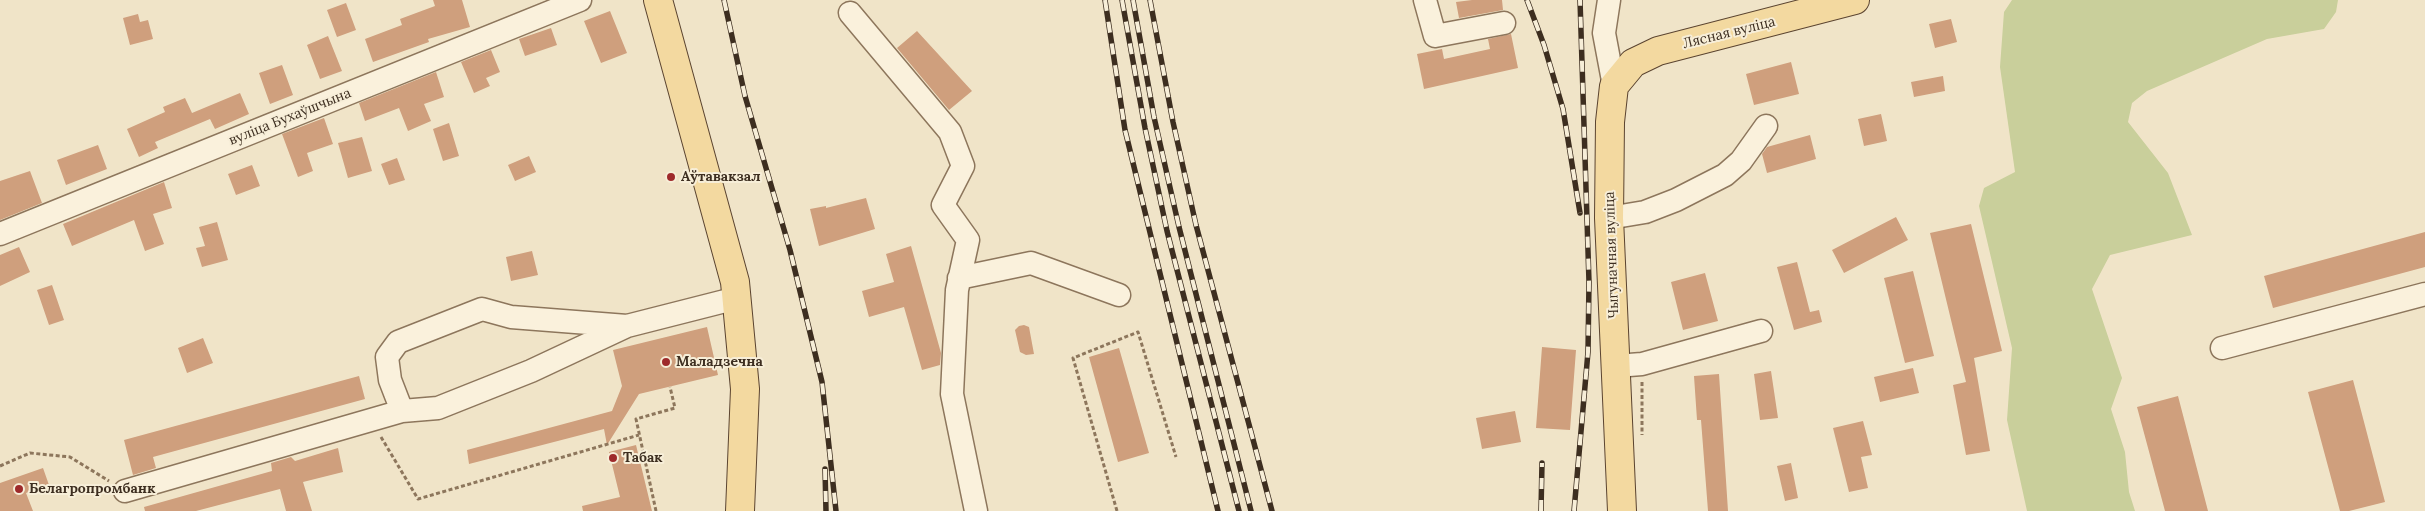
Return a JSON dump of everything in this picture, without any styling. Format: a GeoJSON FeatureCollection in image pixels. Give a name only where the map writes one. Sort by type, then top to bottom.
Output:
{"type":"FeatureCollection","features":[{"type":"Feature","properties":{"kind":"main road"},"geometry":{"type":"LineString","coordinates":[[658,0],[735,282],[745,389],[740,511]]}},
{"type":"Feature","properties":{"kind":"main road","name":"Лясная вуліца"},"geometry":{"type":"LineString","coordinates":[[1614,86],[1633,63],[1658,51],[1855,0]]}},
{"type":"Feature","properties":{"kind":"main road","name":"Чыгуначная вуліца"},"geometry":{"type":"LineString","coordinates":[[1614,86],[1610,122],[1609,218],[1622,511]]}},
{"type":"Feature","properties":{"kind":"street","name":"вуліца Бухаўшчына"},"geometry":{"type":"LineString","coordinates":[[0,234],[580,0]]}},
{"type":"Feature","properties":{"kind":"street"},"geometry":{"type":"LineString","coordinates":[[1425,0],[1435,36],[1504,23]]}},
{"type":"Feature","properties":{"kind":"street","name":"Чыгуначная вуліца"},"geometry":{"type":"LineString","coordinates":[[1609,0],[1604,33],[1614,86]]}},
{"type":"Feature","properties":{"kind":"street"},"geometry":{"type":"LineString","coordinates":[[850,13],[950,132],[963,166],[943,205],[968,240],[957,290],[952,394],[976,511]]}},
{"type":"Feature","properties":{"kind":"street"},"geometry":{"type":"LineString","coordinates":[[1609,218],[1645,212],[1676,200],[1725,175],[1741,162],[1766,126]]}},
{"type":"Feature","properties":{"kind":"street"},"geometry":{"type":"LineString","coordinates":[[959,278],[1031,263],[1119,295]]}},
{"type":"Feature","properties":{"kind":"street"},"geometry":{"type":"LineString","coordinates":[[2222,348],[2425,294]]}},
{"type":"Feature","properties":{"kind":"street"},"geometry":{"type":"LineString","coordinates":[[125,491],[402,411],[438,408],[532,371],[627,326],[737,298]]}},
{"type":"Feature","properties":{"kind":"street"},"geometry":{"type":"LineString","coordinates":[[402,411],[390,380],[387,357],[398,342],[482,309],[512,317],[627,326]]}},
{"type":"Feature","properties":{"kind":"street"},"geometry":{"type":"LineString","coordinates":[[1616,366],[1642,364],[1761,332]]}},
{"type":"Feature","properties":{"kind":"path"},"geometry":{"type":"LineString","coordinates":[[1117,511],[1073,358],[1138,332],[1176,457]]}},
{"type":"Feature","properties":{"kind":"path"},"geometry":{"type":"LineString","coordinates":[[656,511],[636,419],[675,408],[670,386]]}},
{"type":"Feature","properties":{"kind":"path"},"geometry":{"type":"LineString","coordinates":[[370,420],[418,499],[639,435]]}},
{"type":"Feature","properties":{"kind":"path"},"geometry":{"type":"LineString","coordinates":[[0,466],[30,453],[70,457],[125,491]]}},
{"type":"Feature","properties":{"kind":"green space"},"geometry":{"type":"Polygon","coordinates":[[[2012,0],[2338,0],[2336,12],[2324,29],[2267,39],[2147,91],[2132,103],[2128,122],[2168,173],[2192,235],[2110,255],[2092,289],[2122,378],[2111,409],[2125,452],[2129,492],[2135,511],[2027,511],[2007,420],[2012,348],[1979,206],[1984,188],[2015,172],[2000,67],[2004,12],[2012,0]]]}},
{"type":"Feature","properties":{"kind":"building"},"geometry":{"type":"Polygon","coordinates":[[[433,0],[462,0],[470,27],[428,39],[429,42],[373,62],[365,39],[402,25],[400,19],[435,6],[433,0]]]}},
{"type":"Feature","properties":{"kind":"building"},"geometry":{"type":"Polygon","coordinates":[[[1502,0],[1503,10],[1459,18],[1456,2],[1502,0]]]}},
{"type":"Feature","properties":{"kind":"building"},"geometry":{"type":"Polygon","coordinates":[[[346,3],[356,30],[337,37],[327,10],[346,3]]]}},
{"type":"Feature","properties":{"kind":"building"},"geometry":{"type":"Polygon","coordinates":[[[610,11],[627,53],[601,63],[584,21],[610,11]]]}},
{"type":"Feature","properties":{"kind":"building"},"geometry":{"type":"Polygon","coordinates":[[[138,14],[140,22],[148,20],[153,39],[130,45],[123,18],[138,14]]]}},
{"type":"Feature","properties":{"kind":"building"},"geometry":{"type":"Polygon","coordinates":[[[1951,19],[1957,42],[1935,48],[1929,24],[1951,19]]]}},
{"type":"Feature","properties":{"kind":"building"},"geometry":{"type":"Polygon","coordinates":[[[551,28],[557,45],[525,56],[519,39],[551,28]]]}},
{"type":"Feature","properties":{"kind":"building"},"geometry":{"type":"Polygon","coordinates":[[[917,31],[972,91],[949,110],[897,48],[917,31]]]}},
{"type":"Feature","properties":{"kind":"building"},"geometry":{"type":"Polygon","coordinates":[[[1511,34],[1518,68],[1424,89],[1417,54],[1442,49],[1444,59],[1490,49],[1488,39],[1511,34]]]}},
{"type":"Feature","properties":{"kind":"building"},"geometry":{"type":"Polygon","coordinates":[[[328,36],[342,71],[320,79],[307,45],[328,36]]]}},
{"type":"Feature","properties":{"kind":"building"},"geometry":{"type":"Polygon","coordinates":[[[491,50],[500,72],[486,78],[490,86],[474,93],[461,62],[491,50]]]}},
{"type":"Feature","properties":{"kind":"building"},"geometry":{"type":"Polygon","coordinates":[[[1791,62],[1799,94],[1754,105],[1746,74],[1791,62]]]}},
{"type":"Feature","properties":{"kind":"building"},"geometry":{"type":"Polygon","coordinates":[[[282,65],[293,95],[270,104],[259,73],[282,65]]]}},
{"type":"Feature","properties":{"kind":"building"},"geometry":{"type":"Polygon","coordinates":[[[436,72],[444,97],[424,104],[431,121],[408,131],[399,108],[365,121],[359,103],[436,72]]]}},
{"type":"Feature","properties":{"kind":"building"},"geometry":{"type":"Polygon","coordinates":[[[1943,76],[1945,91],[1914,97],[1911,82],[1943,76]]]}},
{"type":"Feature","properties":{"kind":"building"},"geometry":{"type":"Polygon","coordinates":[[[240,93],[249,114],[215,129],[210,119],[155,142],[158,148],[139,157],[127,129],[165,112],[163,107],[185,98],[192,113],[240,93]]]}},
{"type":"Feature","properties":{"kind":"building"},"geometry":{"type":"Polygon","coordinates":[[[1881,114],[1887,141],[1864,146],[1858,119],[1881,114]]]}},
{"type":"Feature","properties":{"kind":"building"},"geometry":{"type":"Polygon","coordinates":[[[324,118],[333,144],[307,153],[313,171],[298,177],[282,134],[324,118]]]}},
{"type":"Feature","properties":{"kind":"building"},"geometry":{"type":"Polygon","coordinates":[[[449,123],[459,156],[443,161],[433,129],[449,123]]]}},
{"type":"Feature","properties":{"kind":"building"},"geometry":{"type":"Polygon","coordinates":[[[1810,135],[1816,159],[1767,173],[1762,154],[1767,147],[1810,135]]]}},
{"type":"Feature","properties":{"kind":"building"},"geometry":{"type":"Polygon","coordinates":[[[362,137],[372,171],[348,178],[338,143],[362,137]]]}},
{"type":"Feature","properties":{"kind":"building"},"geometry":{"type":"Polygon","coordinates":[[[98,145],[107,169],[66,185],[57,160],[98,145]]]}},
{"type":"Feature","properties":{"kind":"building"},"geometry":{"type":"Polygon","coordinates":[[[529,156],[536,172],[515,181],[508,165],[529,156]]]}},
{"type":"Feature","properties":{"kind":"building"},"geometry":{"type":"Polygon","coordinates":[[[397,158],[405,180],[389,185],[381,164],[397,158]]]}},
{"type":"Feature","properties":{"kind":"building"},"geometry":{"type":"Polygon","coordinates":[[[252,165],[260,186],[236,195],[228,174],[252,165]]]}},
{"type":"Feature","properties":{"kind":"building"},"geometry":{"type":"Polygon","coordinates":[[[30,171],[42,203],[0,220],[0,181],[30,171]]]}},
{"type":"Feature","properties":{"kind":"building"},"geometry":{"type":"Polygon","coordinates":[[[164,182],[172,208],[153,214],[164,244],[145,251],[134,220],[72,246],[63,224],[164,182]]]}},
{"type":"Feature","properties":{"kind":"building"},"geometry":{"type":"Polygon","coordinates":[[[866,198],[875,229],[819,246],[810,209],[826,206],[826,208],[866,198]]]}},
{"type":"Feature","properties":{"kind":"building"},"geometry":{"type":"Polygon","coordinates":[[[1896,217],[1908,240],[1844,273],[1832,250],[1896,217]]]}},
{"type":"Feature","properties":{"kind":"building"},"geometry":{"type":"Polygon","coordinates":[[[217,222],[228,260],[202,267],[196,248],[205,246],[199,227],[217,222]]]}},
{"type":"Feature","properties":{"kind":"building"},"geometry":{"type":"Polygon","coordinates":[[[1971,224],[2002,351],[1974,358],[1990,451],[1966,455],[1953,385],[1966,382],[1930,233],[1971,224]]]}},
{"type":"Feature","properties":{"kind":"building"},"geometry":{"type":"Polygon","coordinates":[[[2425,232],[2425,267],[2273,308],[2264,276],[2425,232]]]}},
{"type":"Feature","properties":{"kind":"building"},"geometry":{"type":"Polygon","coordinates":[[[911,246],[941,353],[940,365],[922,370],[904,307],[869,317],[862,291],[894,282],[886,254],[911,246]]]}},
{"type":"Feature","properties":{"kind":"building"},"geometry":{"type":"Polygon","coordinates":[[[19,247],[30,272],[0,286],[0,255],[19,247]]]}},
{"type":"Feature","properties":{"kind":"building"},"geometry":{"type":"Polygon","coordinates":[[[532,251],[538,275],[511,281],[506,257],[532,251]]]}},
{"type":"Feature","properties":{"kind":"building"},"geometry":{"type":"Polygon","coordinates":[[[1797,262],[1810,312],[1819,310],[1822,322],[1794,330],[1777,267],[1797,262]]]}},
{"type":"Feature","properties":{"kind":"building"},"geometry":{"type":"Polygon","coordinates":[[[1913,271],[1934,356],[1905,363],[1884,278],[1913,271]]]}},
{"type":"Feature","properties":{"kind":"building"},"geometry":{"type":"Polygon","coordinates":[[[1705,273],[1718,321],[1683,330],[1671,282],[1705,273]]]}},
{"type":"Feature","properties":{"kind":"building"},"geometry":{"type":"Polygon","coordinates":[[[52,285],[64,320],[49,325],[37,290],[52,285]]]}},
{"type":"Feature","properties":{"kind":"building"},"geometry":{"type":"Polygon","coordinates":[[[1019,326],[1029,327],[1034,354],[1026,355],[1020,352],[1015,330],[1019,326]]]}},
{"type":"Feature","properties":{"kind":"building","name":"Маладзечна"},"geometry":{"type":"Polygon","coordinates":[[[707,327],[718,375],[639,394],[607,445],[604,429],[469,464],[467,450],[612,411],[622,386],[613,350],[707,327]]]}},
{"type":"Feature","properties":{"kind":"building"},"geometry":{"type":"Polygon","coordinates":[[[203,338],[213,363],[187,373],[178,348],[203,338]]]}},
{"type":"Feature","properties":{"kind":"building"},"geometry":{"type":"Polygon","coordinates":[[[1542,347],[1576,350],[1570,430],[1536,428],[1542,347]]]}},
{"type":"Feature","properties":{"kind":"building"},"geometry":{"type":"Polygon","coordinates":[[[1119,348],[1149,453],[1118,462],[1089,357],[1119,348]]]}},
{"type":"Feature","properties":{"kind":"building"},"geometry":{"type":"Polygon","coordinates":[[[1913,368],[1919,393],[1880,402],[1874,377],[1913,368]]]}},
{"type":"Feature","properties":{"kind":"building"},"geometry":{"type":"Polygon","coordinates":[[[1771,371],[1778,418],[1760,420],[1754,374],[1771,371]]]}},
{"type":"Feature","properties":{"kind":"building"},"geometry":{"type":"Polygon","coordinates":[[[1719,374],[1728,511],[1708,511],[1701,420],[1697,420],[1694,376],[1719,374]]]}},
{"type":"Feature","properties":{"kind":"building"},"geometry":{"type":"Polygon","coordinates":[[[359,376],[365,399],[153,457],[156,468],[133,475],[124,440],[359,376]]]}},
{"type":"Feature","properties":{"kind":"building"},"geometry":{"type":"Polygon","coordinates":[[[2353,380],[2385,502],[2349,511],[2340,511],[2308,392],[2353,380]]]}},
{"type":"Feature","properties":{"kind":"building"},"geometry":{"type":"Polygon","coordinates":[[[2178,396],[2208,511],[2165,511],[2137,407],[2178,396]]]}},
{"type":"Feature","properties":{"kind":"building"},"geometry":{"type":"Polygon","coordinates":[[[1515,411],[1521,442],[1482,449],[1476,418],[1515,411]]]}},
{"type":"Feature","properties":{"kind":"building"},"geometry":{"type":"Polygon","coordinates":[[[1863,421],[1872,455],[1861,457],[1868,488],[1849,492],[1833,428],[1863,421]]]}},
{"type":"Feature","properties":{"kind":"building"},"geometry":{"type":"Polygon","coordinates":[[[636,445],[652,511],[583,511],[582,506],[620,497],[609,452],[636,445]]]}},
{"type":"Feature","properties":{"kind":"building"},"geometry":{"type":"Polygon","coordinates":[[[338,448],[343,472],[303,482],[312,511],[286,511],[280,489],[196,511],[145,511],[144,507],[272,471],[271,463],[291,457],[295,461],[338,448]]]}},
{"type":"Feature","properties":{"kind":"building"},"geometry":{"type":"Polygon","coordinates":[[[1791,463],[1798,498],[1785,501],[1777,466],[1791,463]]]}},
{"type":"Feature","properties":{"kind":"building","name":"Белагропромбанк"},"geometry":{"type":"Polygon","coordinates":[[[43,468],[49,485],[26,493],[33,511],[0,511],[0,483],[43,468]]]}},
{"type":"Feature","properties":{"kind":"railway"},"geometry":{"type":"LineString","coordinates":[[724,0],[745,96],[790,250],[822,382],[836,511]]}},
{"type":"Feature","properties":{"kind":"railway"},"geometry":{"type":"LineString","coordinates":[[1105,0],[1125,130],[1218,511]]}},
{"type":"Feature","properties":{"kind":"railway"},"geometry":{"type":"LineString","coordinates":[[1122,0],[1145,128],[1167,231],[1239,511]]}},
{"type":"Feature","properties":{"kind":"railway"},"geometry":{"type":"LineString","coordinates":[[1133,0],[1154,117],[1179,227],[1251,511]]}},
{"type":"Feature","properties":{"kind":"railway"},"geometry":{"type":"LineString","coordinates":[[1150,0],[1173,122],[1196,225],[1272,511]]}},
{"type":"Feature","properties":{"kind":"railway"},"geometry":{"type":"LineString","coordinates":[[1527,0],[1544,45],[1563,109],[1580,213]]}},
{"type":"Feature","properties":{"kind":"railway"},"geometry":{"type":"LineString","coordinates":[[1574,511],[1588,352],[1589,282],[1580,0]]}},
{"type":"Feature","properties":{"kind":"railway"},"geometry":{"type":"LineString","coordinates":[[1541,511],[1542,463]]}},
{"type":"Feature","properties":{"kind":"railway"},"geometry":{"type":"LineString","coordinates":[[825,469],[826,511]]}},
{"type":"Feature","properties":{"kind":"place","name":"Аўтавакзал"},"geometry":{"type":"Point","coordinates":[671,177]}},
{"type":"Feature","properties":{"kind":"place","name":"Маладзечна"},"geometry":{"type":"Point","coordinates":[666,362]}},
{"type":"Feature","properties":{"kind":"place","name":"Табак"},"geometry":{"type":"Point","coordinates":[613,458]}},
{"type":"Feature","properties":{"kind":"place","name":"Белагропромбанк"},"geometry":{"type":"Point","coordinates":[19,489]}}]}
